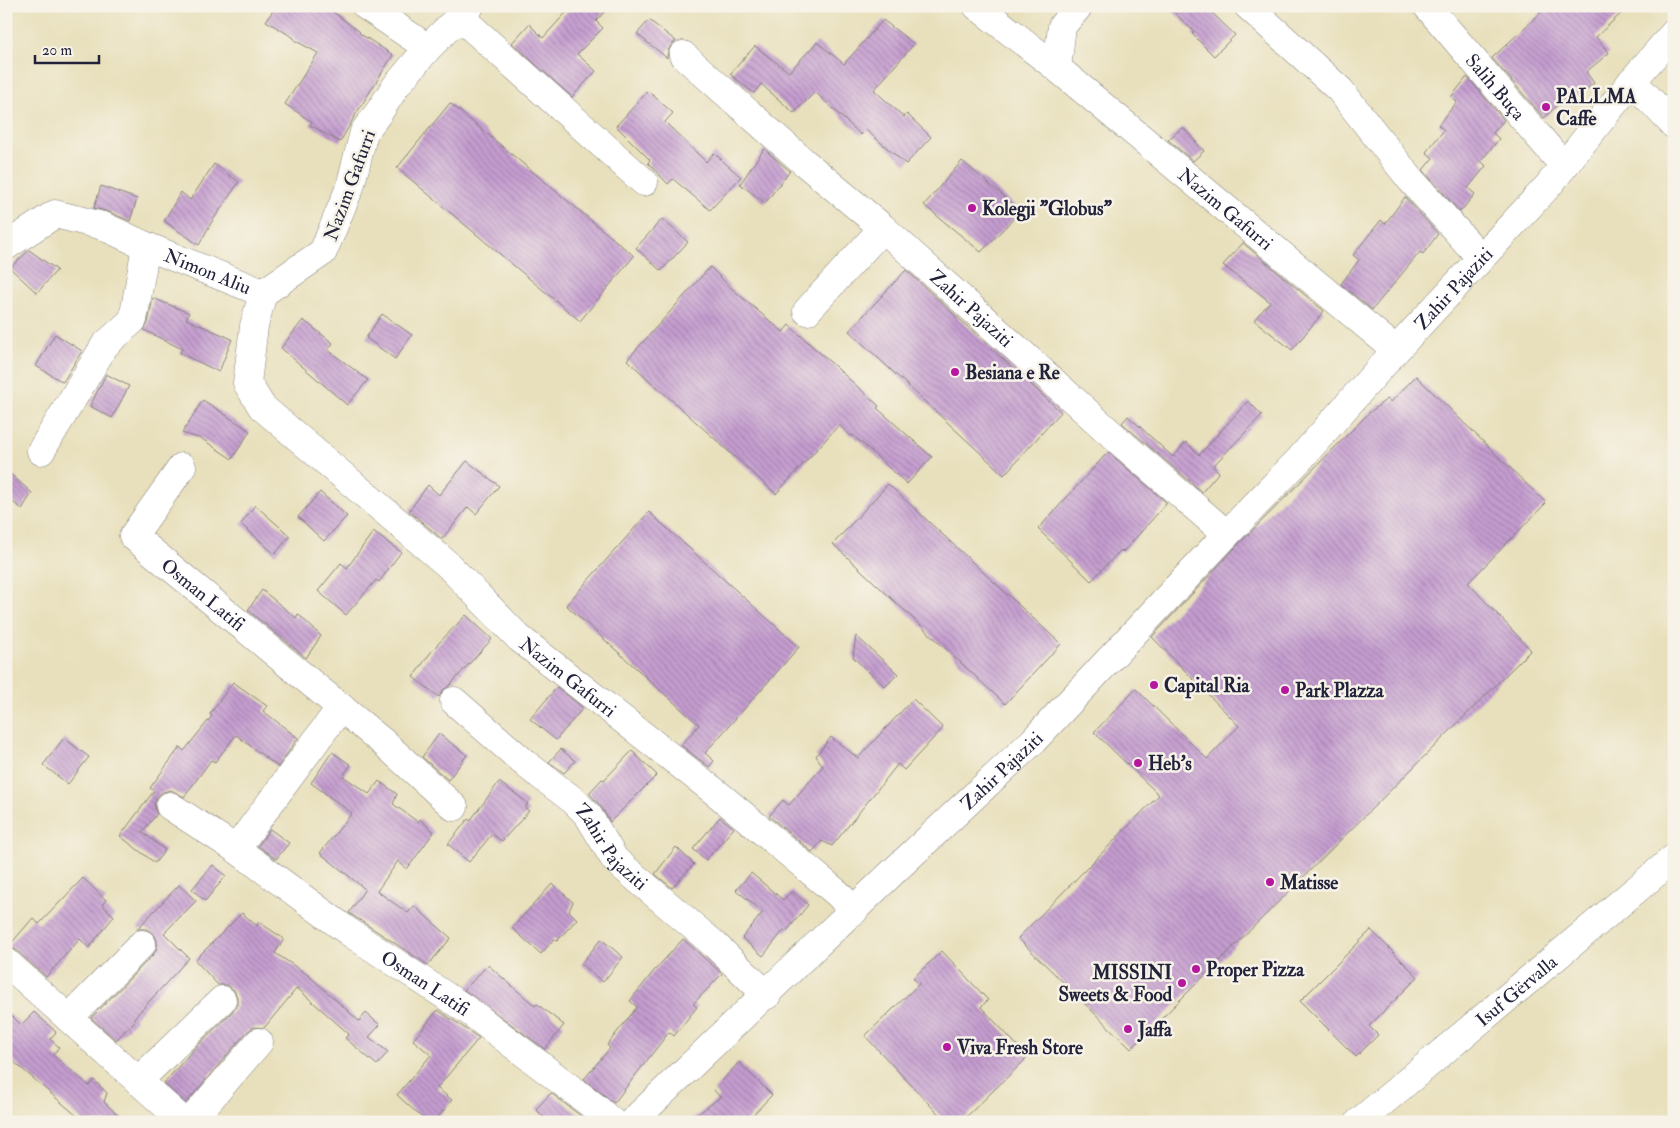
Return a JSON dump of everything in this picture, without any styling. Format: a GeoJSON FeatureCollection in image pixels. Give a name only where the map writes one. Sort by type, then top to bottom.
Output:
{"type":"FeatureCollection","features":[{"type":"Feature","properties":{"kind":"street"},"geometry":{"type":"LineString","coordinates":[[366,6],[428,48]]}},
{"type":"Feature","properties":{"kind":"street","name":"Nazim Gafurri"},"geometry":{"type":"LineString","coordinates":[[978,6],[1057,68],[1396,350]]}},
{"type":"Feature","properties":{"kind":"street"},"geometry":{"type":"LineString","coordinates":[[1057,68],[1062,26],[1079,6]]}},
{"type":"Feature","properties":{"kind":"street"},"geometry":{"type":"LineString","coordinates":[[1248,6],[1340,90],[1411,180],[1480,257]]}},
{"type":"Feature","properties":{"kind":"street","name":"Salih Buça"},"geometry":{"type":"LineString","coordinates":[[1428,6],[1564,166]]}},
{"type":"Feature","properties":{"kind":"street","name":"Nazim Gafurri"},"geometry":{"type":"LineString","coordinates":[[263,293],[323,252],[350,187],[364,132],[396,86],[428,48],[465,12],[644,182]]}},
{"type":"Feature","properties":{"kind":"street","name":"Zahir Pajaziti"},"geometry":{"type":"LineString","coordinates":[[632,1122],[1033,741],[1298,461],[1480,257],[1548,186],[1632,81],[1674,33]]}},
{"type":"Feature","properties":{"kind":"street","name":"Zahir Pajaziti"},"geometry":{"type":"LineString","coordinates":[[683,55],[805,163],[883,228],[1119,441],[1216,524],[1225,536]]}},
{"type":"Feature","properties":{"kind":"street"},"geometry":{"type":"LineString","coordinates":[[1632,81],[1674,125]]}},
{"type":"Feature","properties":{"kind":"street","name":"Nimon Aliu"},"geometry":{"type":"LineString","coordinates":[[6,246],[55,214],[103,226],[146,246],[263,293],[254,326],[247,383],[262,407],[290,432]]}},
{"type":"Feature","properties":{"kind":"street"},"geometry":{"type":"LineString","coordinates":[[807,311],[883,228]]}},
{"type":"Feature","properties":{"kind":"street","name":"Nimon Aliu"},"geometry":{"type":"LineString","coordinates":[[42,451],[105,345],[132,320],[146,246]]}},
{"type":"Feature","properties":{"kind":"street","name":"Nazim Gafurri"},"geometry":{"type":"LineString","coordinates":[[290,432],[447,564],[519,638],[719,795],[837,893],[854,910]]}},
{"type":"Feature","properties":{"kind":"street","name":"Osman Latifi"},"geometry":{"type":"LineString","coordinates":[[182,467],[133,536],[384,743],[454,807]]}},
{"type":"Feature","properties":{"kind":"street","name":"Zahir Pajaziti"},"geometry":{"type":"LineString","coordinates":[[454,701],[527,765],[573,800],[588,816],[615,860],[715,945],[767,994]]}},
{"type":"Feature","properties":{"kind":"street"},"geometry":{"type":"LineString","coordinates":[[236,849],[341,707]]}},
{"type":"Feature","properties":{"kind":"street","name":"Osman Latifi"},"geometry":{"type":"LineString","coordinates":[[170,806],[236,849],[349,932],[473,1014],[612,1122]]}},
{"type":"Feature","properties":{"kind":"street","name":"Isuf Gërvalla"},"geometry":{"type":"LineString","coordinates":[[1359,1122],[1674,858]]}},
{"type":"Feature","properties":{"kind":"street"},"geometry":{"type":"LineString","coordinates":[[68,1018],[142,944]]}},
{"type":"Feature","properties":{"kind":"street"},"geometry":{"type":"LineString","coordinates":[[6,962],[184,1122]]}},
{"type":"Feature","properties":{"kind":"street"},"geometry":{"type":"LineString","coordinates":[[138,1081],[222,1000]]}},
{"type":"Feature","properties":{"kind":"street"},"geometry":{"type":"LineString","coordinates":[[190,1122],[259,1042]]}},
{"type":"Feature","properties":{"kind":"building"},"geometry":{"type":"Polygon","coordinates":[[[276,6],[325,6],[359,33],[393,55],[340,142],[310,125],[312,122],[285,104],[318,53],[294,40],[294,38],[266,21],[276,6]]]}},
{"type":"Feature","properties":{"kind":"building"},"geometry":{"type":"Polygon","coordinates":[[[572,6],[610,6],[596,21],[603,28],[577,54],[596,71],[572,97],[512,43],[529,24],[543,38],[572,6]]]}},
{"type":"Feature","properties":{"kind":"building"},"geometry":{"type":"Polygon","coordinates":[[[1168,6],[1205,6],[1235,35],[1214,56],[1192,34],[1194,32],[1168,6]]]}},
{"type":"Feature","properties":{"kind":"building"},"geometry":{"type":"Polygon","coordinates":[[[1548,6],[1629,6],[1596,37],[1609,53],[1586,72],[1594,83],[1571,102],[1565,98],[1544,118],[1492,58],[1548,6]]]}},
{"type":"Feature","properties":{"kind":"building"},"geometry":{"type":"Polygon","coordinates":[[[649,20],[676,41],[671,45],[667,58],[637,34],[649,20]]]}},
{"type":"Feature","properties":{"kind":"building"},"geometry":{"type":"Polygon","coordinates":[[[883,20],[914,44],[874,90],[904,117],[907,114],[931,137],[906,164],[866,130],[861,135],[815,92],[794,113],[761,84],[754,93],[730,74],[755,46],[789,72],[817,42],[844,64],[883,20]]]}},
{"type":"Feature","properties":{"kind":"building"},"geometry":{"type":"Polygon","coordinates":[[[1467,77],[1504,120],[1493,133],[1499,139],[1481,161],[1486,166],[1468,188],[1475,194],[1460,212],[1423,170],[1433,158],[1426,152],[1444,130],[1438,125],[1457,102],[1451,97],[1467,77]]]}},
{"type":"Feature","properties":{"kind":"building"},"geometry":{"type":"Polygon","coordinates":[[[648,91],[673,113],[665,122],[706,162],[714,153],[741,177],[710,210],[673,179],[668,184],[648,163],[650,160],[616,126],[648,91]]]}},
{"type":"Feature","properties":{"kind":"building"},"geometry":{"type":"Polygon","coordinates":[[[450,103],[634,256],[580,321],[397,168],[450,103]]]}},
{"type":"Feature","properties":{"kind":"building"},"geometry":{"type":"Polygon","coordinates":[[[1183,127],[1204,151],[1193,161],[1168,140],[1183,127]]]}},
{"type":"Feature","properties":{"kind":"building"},"geometry":{"type":"Polygon","coordinates":[[[764,149],[790,171],[765,203],[740,184],[764,149]]]}},
{"type":"Feature","properties":{"kind":"building","name":"Kolegji \"Globus\""},"geometry":{"type":"Polygon","coordinates":[[[962,161],[1021,211],[981,252],[924,205],[962,161]]]}},
{"type":"Feature","properties":{"kind":"building"},"geometry":{"type":"Polygon","coordinates":[[[214,164],[239,182],[211,223],[199,245],[164,221],[181,192],[190,200],[214,164]]]}},
{"type":"Feature","properties":{"kind":"building"},"geometry":{"type":"Polygon","coordinates":[[[101,186],[137,199],[130,221],[94,208],[101,186]]]}},
{"type":"Feature","properties":{"kind":"building"},"geometry":{"type":"Polygon","coordinates":[[[1405,197],[1438,234],[1423,254],[1420,252],[1372,310],[1341,284],[1359,260],[1353,255],[1381,220],[1385,224],[1405,197]]]}},
{"type":"Feature","properties":{"kind":"building"},"geometry":{"type":"Polygon","coordinates":[[[662,219],[688,242],[661,271],[636,248],[662,219]]]}},
{"type":"Feature","properties":{"kind":"building"},"geometry":{"type":"Polygon","coordinates":[[[1243,243],[1324,311],[1292,350],[1254,320],[1270,302],[1223,265],[1243,243]]]}},
{"type":"Feature","properties":{"kind":"building"},"geometry":{"type":"Polygon","coordinates":[[[29,250],[57,270],[37,293],[10,268],[29,250]]]}},
{"type":"Feature","properties":{"kind":"building"},"geometry":{"type":"Polygon","coordinates":[[[710,267],[731,288],[783,332],[789,325],[879,406],[877,408],[932,457],[907,484],[853,435],[851,436],[839,425],[776,494],[627,360],[710,267]]]}},
{"type":"Feature","properties":{"kind":"building","name":"Besiana e Re"},"geometry":{"type":"Polygon","coordinates":[[[906,270],[1061,412],[1004,475],[849,331],[906,270]]]}},
{"type":"Feature","properties":{"kind":"building"},"geometry":{"type":"Polygon","coordinates":[[[153,298],[189,313],[186,319],[232,339],[219,372],[180,353],[182,349],[144,330],[148,323],[153,298]]]}},
{"type":"Feature","properties":{"kind":"building"},"geometry":{"type":"Polygon","coordinates":[[[382,314],[412,335],[395,359],[366,338],[382,314]]]}},
{"type":"Feature","properties":{"kind":"building"},"geometry":{"type":"Polygon","coordinates":[[[303,320],[333,343],[328,350],[368,380],[347,405],[281,348],[303,320]]]}},
{"type":"Feature","properties":{"kind":"building"},"geometry":{"type":"Polygon","coordinates":[[[55,334],[82,351],[63,382],[36,366],[55,334]]]}},
{"type":"Feature","properties":{"kind":"building"},"geometry":{"type":"Polygon","coordinates":[[[106,374],[129,386],[112,418],[90,406],[106,374]]]}},
{"type":"Feature","properties":{"kind":"building"},"geometry":{"type":"Polygon","coordinates":[[[1416,376],[1546,503],[1468,583],[1531,650],[1131,1049],[1018,938],[1159,795],[1094,732],[1136,689],[1207,759],[1239,726],[1152,637],[1234,549],[1370,412],[1387,399],[1391,402],[1416,376]]]}},
{"type":"Feature","properties":{"kind":"building"},"geometry":{"type":"Polygon","coordinates":[[[203,400],[250,431],[232,459],[202,439],[182,433],[203,400]]]}},
{"type":"Feature","properties":{"kind":"building"},"geometry":{"type":"Polygon","coordinates":[[[1248,401],[1262,415],[1213,466],[1219,472],[1202,492],[1122,423],[1128,416],[1173,457],[1186,442],[1199,455],[1248,401]]]}},
{"type":"Feature","properties":{"kind":"building"},"geometry":{"type":"Polygon","coordinates":[[[1108,452],[1167,503],[1123,552],[1121,550],[1091,581],[1038,529],[1108,452]]]}},
{"type":"Feature","properties":{"kind":"building"},"geometry":{"type":"Polygon","coordinates":[[[467,461],[499,486],[476,514],[468,507],[442,539],[409,511],[428,485],[439,495],[467,461]]]}},
{"type":"Feature","properties":{"kind":"building"},"geometry":{"type":"Polygon","coordinates":[[[6,470],[32,493],[22,509],[6,497],[6,470]]]}},
{"type":"Feature","properties":{"kind":"building"},"geometry":{"type":"Polygon","coordinates":[[[888,484],[1061,644],[1005,704],[833,544],[888,484]]]}},
{"type":"Feature","properties":{"kind":"building"},"geometry":{"type":"Polygon","coordinates":[[[320,492],[347,516],[324,541],[298,517],[320,492]]]}},
{"type":"Feature","properties":{"kind":"building"},"geometry":{"type":"Polygon","coordinates":[[[255,505],[290,536],[275,554],[241,524],[255,505]]]}},
{"type":"Feature","properties":{"kind":"building"},"geometry":{"type":"Polygon","coordinates":[[[649,512],[799,647],[705,753],[714,761],[709,767],[681,745],[699,725],[566,605],[649,512]]]}},
{"type":"Feature","properties":{"kind":"building"},"geometry":{"type":"Polygon","coordinates":[[[373,532],[401,552],[379,582],[376,580],[346,615],[318,591],[341,563],[347,568],[373,532]]]}},
{"type":"Feature","properties":{"kind":"building"},"geometry":{"type":"Polygon","coordinates":[[[262,590],[296,618],[298,614],[321,636],[306,658],[248,610],[262,590]]]}},
{"type":"Feature","properties":{"kind":"building"},"geometry":{"type":"Polygon","coordinates":[[[466,615],[492,639],[449,686],[443,690],[439,697],[413,677],[434,648],[466,615]]]}},
{"type":"Feature","properties":{"kind":"building"},"geometry":{"type":"Polygon","coordinates":[[[856,636],[898,674],[885,687],[853,657],[856,636]]]}},
{"type":"Feature","properties":{"kind":"building"},"geometry":{"type":"Polygon","coordinates":[[[233,682],[267,706],[263,711],[298,738],[278,767],[236,735],[215,762],[211,760],[184,797],[171,790],[163,792],[157,797],[154,805],[157,814],[142,832],[165,850],[155,863],[120,836],[154,791],[150,788],[180,747],[184,751],[212,716],[210,714],[233,682]]]}},
{"type":"Feature","properties":{"kind":"building"},"geometry":{"type":"Polygon","coordinates":[[[557,687],[583,708],[556,740],[530,719],[557,687]]]}},
{"type":"Feature","properties":{"kind":"building"},"geometry":{"type":"Polygon","coordinates":[[[913,699],[943,728],[904,770],[898,764],[832,846],[822,841],[812,852],[769,816],[783,800],[789,805],[823,766],[816,756],[831,737],[858,758],[913,699]]]}},
{"type":"Feature","properties":{"kind":"building"},"geometry":{"type":"Polygon","coordinates":[[[439,734],[467,755],[448,780],[422,757],[439,734]]]}},
{"type":"Feature","properties":{"kind":"building"},"geometry":{"type":"Polygon","coordinates":[[[64,738],[89,757],[68,784],[43,765],[64,738]]]}},
{"type":"Feature","properties":{"kind":"building"},"geometry":{"type":"Polygon","coordinates":[[[561,749],[575,761],[564,773],[549,762],[561,749]]]}},
{"type":"Feature","properties":{"kind":"building"},"geometry":{"type":"Polygon","coordinates":[[[632,751],[657,775],[610,822],[601,807],[589,793],[632,751]]]}},
{"type":"Feature","properties":{"kind":"building"},"geometry":{"type":"Polygon","coordinates":[[[332,752],[351,765],[343,776],[369,794],[379,781],[397,794],[393,804],[418,822],[420,819],[434,832],[407,869],[398,861],[377,891],[408,913],[414,906],[451,938],[428,965],[349,913],[365,889],[320,853],[352,813],[311,783],[332,752]]]}},
{"type":"Feature","properties":{"kind":"building"},"geometry":{"type":"Polygon","coordinates":[[[499,782],[528,803],[525,808],[529,811],[502,841],[492,834],[469,862],[448,844],[468,819],[470,821],[499,782]]]}},
{"type":"Feature","properties":{"kind":"building"},"geometry":{"type":"Polygon","coordinates":[[[720,817],[734,828],[706,860],[693,849],[720,817]]]}},
{"type":"Feature","properties":{"kind":"building"},"geometry":{"type":"Polygon","coordinates":[[[270,829],[289,843],[276,859],[258,846],[270,829]]]}},
{"type":"Feature","properties":{"kind":"building"},"geometry":{"type":"Polygon","coordinates":[[[676,847],[694,864],[672,888],[655,874],[676,847]]]}},
{"type":"Feature","properties":{"kind":"building"},"geometry":{"type":"Polygon","coordinates":[[[213,865],[226,876],[205,901],[192,889],[213,865]]]}},
{"type":"Feature","properties":{"kind":"building"},"geometry":{"type":"Polygon","coordinates":[[[751,873],[783,900],[792,891],[808,905],[763,956],[742,938],[763,912],[736,890],[751,873]]]}},
{"type":"Feature","properties":{"kind":"building"},"geometry":{"type":"Polygon","coordinates":[[[83,878],[106,900],[102,905],[114,916],[89,948],[80,939],[46,977],[16,950],[8,947],[33,918],[39,924],[83,878]]]}},
{"type":"Feature","properties":{"kind":"building"},"geometry":{"type":"Polygon","coordinates":[[[552,884],[573,902],[569,911],[577,919],[557,941],[554,939],[541,954],[512,928],[552,884]]]}},
{"type":"Feature","properties":{"kind":"building"},"geometry":{"type":"Polygon","coordinates":[[[179,885],[196,901],[164,933],[189,958],[134,1018],[136,1020],[116,1040],[91,1018],[153,955],[157,948],[157,940],[153,933],[146,929],[137,929],[179,885]]]}},
{"type":"Feature","properties":{"kind":"building"},"geometry":{"type":"Polygon","coordinates":[[[242,913],[257,926],[259,922],[284,939],[275,953],[308,975],[359,1021],[366,1013],[380,1025],[369,1037],[388,1052],[377,1065],[345,1038],[349,1034],[297,988],[264,1028],[254,1027],[247,1032],[186,1103],[164,1083],[237,1005],[237,997],[234,990],[227,985],[218,985],[195,960],[242,913]]]}},
{"type":"Feature","properties":{"kind":"building"},"geometry":{"type":"Polygon","coordinates":[[[1371,930],[1418,977],[1369,1026],[1378,1035],[1356,1057],[1300,1001],[1371,930]]]}},
{"type":"Feature","properties":{"kind":"building"},"geometry":{"type":"Polygon","coordinates":[[[601,939],[623,957],[603,982],[581,964],[601,939]]]}},
{"type":"Feature","properties":{"kind":"building"},"geometry":{"type":"Polygon","coordinates":[[[683,939],[722,974],[693,1004],[697,1007],[674,1036],[669,1032],[614,1103],[584,1079],[610,1048],[607,1045],[637,1007],[630,1001],[683,939]]]}},
{"type":"Feature","properties":{"kind":"building","name":"Viva Fresh Store"},"geometry":{"type":"Polygon","coordinates":[[[942,951],[988,1000],[981,1007],[1028,1057],[961,1122],[946,1122],[865,1036],[919,984],[913,978],[942,951]]]}},
{"type":"Feature","properties":{"kind":"building"},"geometry":{"type":"Polygon","coordinates":[[[488,965],[535,1006],[537,1004],[564,1025],[545,1049],[464,990],[488,965]]]}},
{"type":"Feature","properties":{"kind":"building"},"geometry":{"type":"Polygon","coordinates":[[[6,1010],[21,1025],[34,1012],[56,1032],[50,1039],[59,1047],[53,1055],[89,1086],[94,1080],[107,1093],[104,1102],[125,1122],[84,1122],[6,1055],[6,1010]]]}},
{"type":"Feature","properties":{"kind":"building"},"geometry":{"type":"Polygon","coordinates":[[[438,1010],[479,1038],[437,1088],[452,1100],[434,1122],[427,1122],[397,1095],[431,1055],[413,1040],[438,1010]]]}},
{"type":"Feature","properties":{"kind":"building"},"geometry":{"type":"Polygon","coordinates":[[[739,1062],[772,1095],[746,1122],[688,1122],[720,1097],[714,1090],[739,1062]]]}},
{"type":"Feature","properties":{"kind":"building"},"geometry":{"type":"Polygon","coordinates":[[[551,1093],[581,1116],[575,1122],[549,1122],[536,1109],[551,1093]]]}},
{"type":"Feature","properties":{"kind":"place","name":"PALLMA Caffe"},"geometry":{"type":"Point","coordinates":[1546,107]}},
{"type":"Feature","properties":{"kind":"place","name":"Kolegji \"Globus\""},"geometry":{"type":"Point","coordinates":[972,208]}},
{"type":"Feature","properties":{"kind":"place","name":"Besiana e Re"},"geometry":{"type":"Point","coordinates":[955,372]}},
{"type":"Feature","properties":{"kind":"place","name":"Capital Ria"},"geometry":{"type":"Point","coordinates":[1154,685]}},
{"type":"Feature","properties":{"kind":"place","name":"Park Plazza"},"geometry":{"type":"Point","coordinates":[1285,690]}},
{"type":"Feature","properties":{"kind":"place","name":"Heb's"},"geometry":{"type":"Point","coordinates":[1138,763]}},
{"type":"Feature","properties":{"kind":"place","name":"Matisse"},"geometry":{"type":"Point","coordinates":[1270,882]}},
{"type":"Feature","properties":{"kind":"place","name":"Proper Pizza"},"geometry":{"type":"Point","coordinates":[1196,969]}},
{"type":"Feature","properties":{"kind":"place","name":"MISSINI Sweets & Food"},"geometry":{"type":"Point","coordinates":[1182,983]}},
{"type":"Feature","properties":{"kind":"place","name":"Jaffa"},"geometry":{"type":"Point","coordinates":[1128,1029]}},
{"type":"Feature","properties":{"kind":"place","name":"Viva Fresh Store"},"geometry":{"type":"Point","coordinates":[947,1047]}}]}
